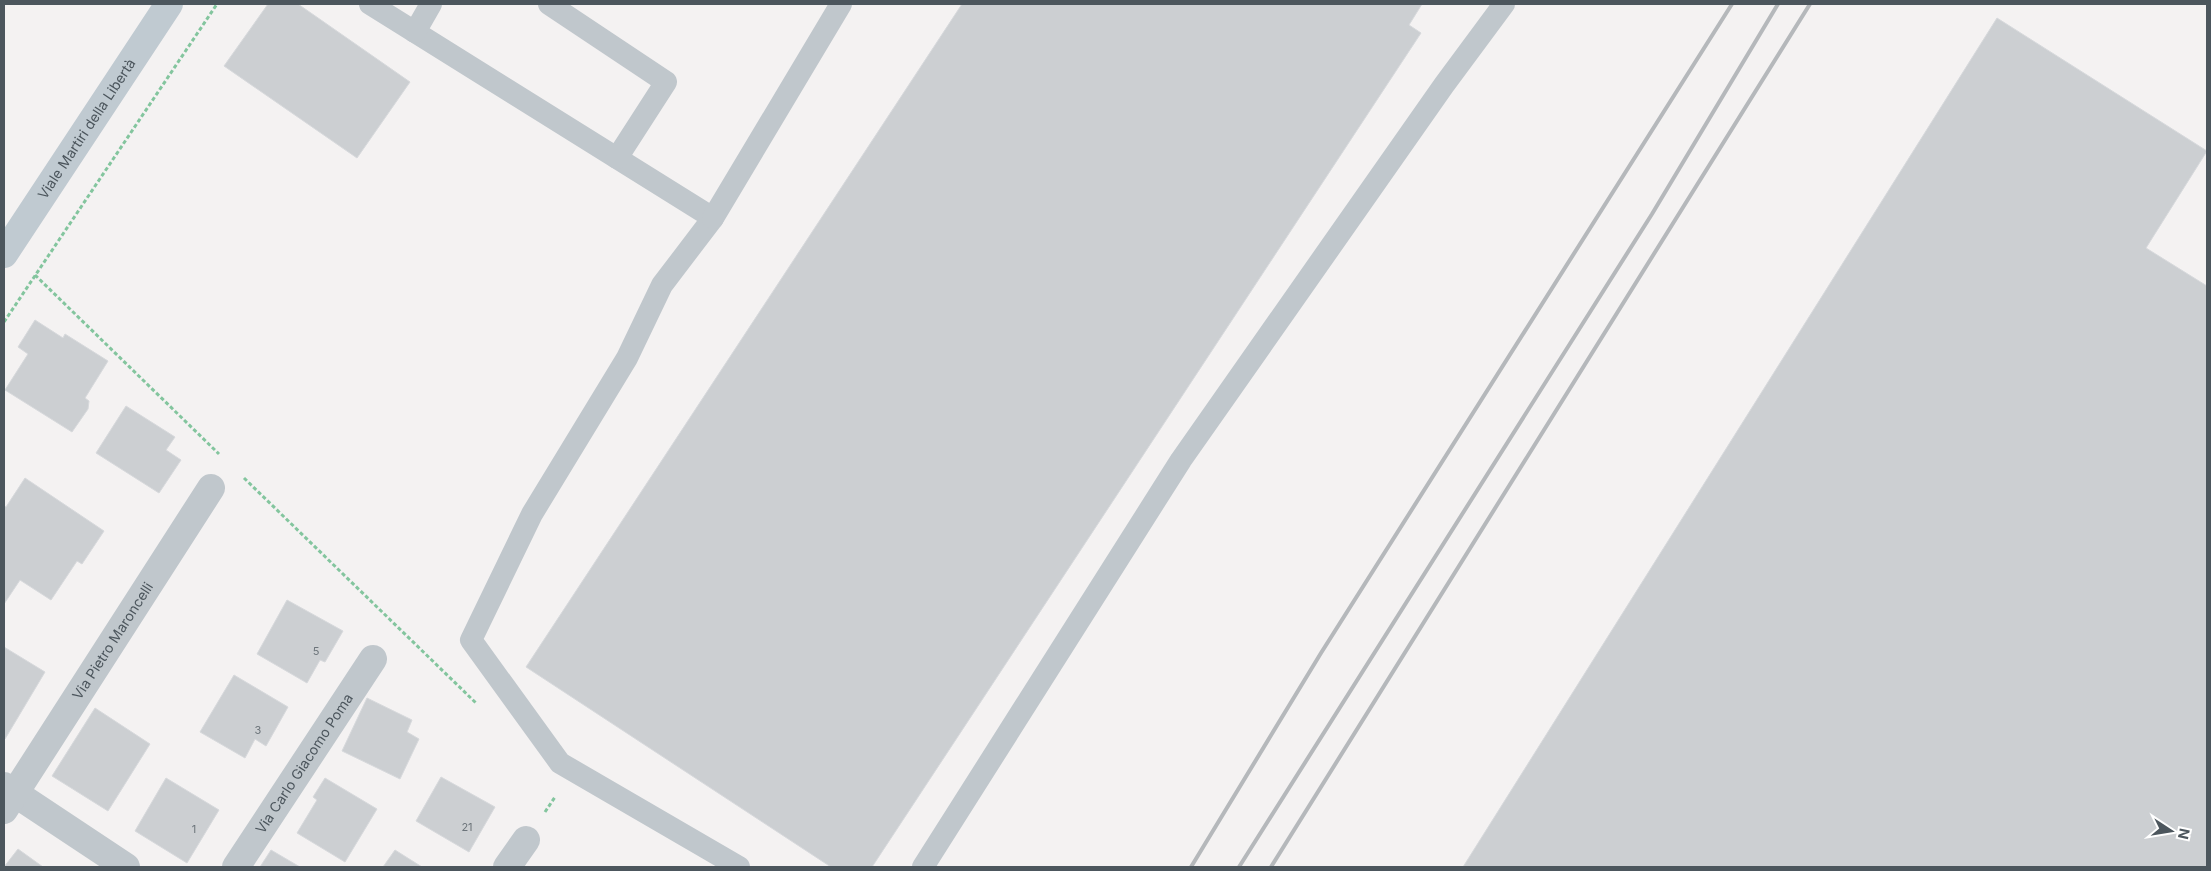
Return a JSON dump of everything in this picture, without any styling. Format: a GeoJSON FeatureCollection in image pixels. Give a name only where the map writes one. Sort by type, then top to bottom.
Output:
{"type":"FeatureCollection","features":[{"type":"Feature","properties":{"kind":"street","name":"Viale Martiri della Libertà"},"geometry":{"type":"LineString","coordinates":[[4,254],[169,4]]}},
{"type":"Feature","properties":{"kind":"street","name":"Via Pietro Maroncelli"},"geometry":{"type":"LineString","coordinates":[[7,796],[211,488]]}},
{"type":"Feature","properties":{"kind":"street","name":"Via Carlo Giacomo Poma"},"geometry":{"type":"LineString","coordinates":[[236,867],[372,659]]}},
{"type":"Feature","properties":{"kind":"street"},"geometry":{"type":"LineString","coordinates":[[7,796],[126,867]]}},
{"type":"Feature","properties":{"kind":"street"},"geometry":{"type":"LineString","coordinates":[[508,867],[526,840]]}},
{"type":"Feature","properties":{"kind":"lane"},"geometry":{"type":"LineString","coordinates":[[370,4],[713,218]]}},
{"type":"Feature","properties":{"kind":"lane"},"geometry":{"type":"LineString","coordinates":[[415,32],[431,4]]}},
{"type":"Feature","properties":{"kind":"lane"},"geometry":{"type":"LineString","coordinates":[[549,4],[666,82],[617,158]]}},
{"type":"Feature","properties":{"kind":"lane"},"geometry":{"type":"LineString","coordinates":[[739,867],[560,763],[471,640],[532,514],[627,358],[662,285],[713,218],[841,4]]}},
{"type":"Feature","properties":{"kind":"lane"},"geometry":{"type":"LineString","coordinates":[[923,867],[1181,460],[1444,85],[1504,4]]}},
{"type":"Feature","properties":{"kind":"path"},"geometry":{"type":"LineString","coordinates":[[4,322],[217,4]]}},
{"type":"Feature","properties":{"kind":"path"},"geometry":{"type":"LineString","coordinates":[[35,275],[221,456]]}},
{"type":"Feature","properties":{"kind":"path"},"geometry":{"type":"LineString","coordinates":[[242,476],[478,706]]}},
{"type":"Feature","properties":{"kind":"building"},"geometry":{"type":"Polygon","coordinates":[[[268,4],[298,4],[410,82],[357,158],[224,66],[268,4]]]}},
{"type":"Feature","properties":{"kind":"building"},"geometry":{"type":"Polygon","coordinates":[[[962,4],[1422,4],[1409,25],[1421,33],[872,867],[831,867],[526,667],[962,4]]]}},
{"type":"Feature","properties":{"kind":"building"},"geometry":{"type":"Polygon","coordinates":[[[1997,18],[2207,151],[2146,248],[2207,286],[2207,867],[1463,867],[1997,18]]]}},
{"type":"Feature","properties":{"kind":"building"},"geometry":{"type":"Polygon","coordinates":[[[35,320],[63,338],[65,334],[108,361],[85,398],[89,401],[88,409],[72,432],[5,390],[28,354],[18,347],[35,320]]]}},
{"type":"Feature","properties":{"kind":"building"},"geometry":{"type":"Polygon","coordinates":[[[126,406],[175,437],[166,450],[181,460],[159,493],[96,453],[126,406]]]}},
{"type":"Feature","properties":{"kind":"building"},"geometry":{"type":"Polygon","coordinates":[[[25,478],[104,531],[82,564],[77,561],[51,600],[20,580],[4,604],[4,506],[6,507],[25,478]]]}},
{"type":"Feature","properties":{"kind":"building"},"geometry":{"type":"Polygon","coordinates":[[[287,600],[343,631],[325,662],[320,660],[307,683],[257,654],[287,600]]]}},
{"type":"Feature","properties":{"kind":"building"},"geometry":{"type":"Polygon","coordinates":[[[4,647],[45,672],[5,739],[4,738],[4,647]]]}},
{"type":"Feature","properties":{"kind":"building"},"geometry":{"type":"Polygon","coordinates":[[[234,675],[288,707],[266,746],[255,739],[245,758],[200,732],[234,675]]]}},
{"type":"Feature","properties":{"kind":"building"},"geometry":{"type":"Polygon","coordinates":[[[367,698],[412,720],[407,732],[419,739],[400,779],[342,751],[367,698]]]}},
{"type":"Feature","properties":{"kind":"building"},"geometry":{"type":"Polygon","coordinates":[[[95,708],[150,744],[108,811],[52,776],[95,708]]]}},
{"type":"Feature","properties":{"kind":"building"},"geometry":{"type":"Polygon","coordinates":[[[441,777],[495,807],[469,852],[416,821],[441,777]]]}},
{"type":"Feature","properties":{"kind":"building"},"geometry":{"type":"Polygon","coordinates":[[[166,778],[219,810],[187,863],[135,831],[166,778]]]}},
{"type":"Feature","properties":{"kind":"building"},"geometry":{"type":"Polygon","coordinates":[[[325,778],[377,809],[345,862],[297,833],[317,800],[313,797],[325,778]]]}},
{"type":"Feature","properties":{"kind":"building"},"geometry":{"type":"Polygon","coordinates":[[[18,849],[43,867],[4,867],[18,849]]]}},
{"type":"Feature","properties":{"kind":"building"},"geometry":{"type":"Polygon","coordinates":[[[271,850],[300,867],[260,867],[271,850]]]}},
{"type":"Feature","properties":{"kind":"building"},"geometry":{"type":"Polygon","coordinates":[[[395,850],[422,867],[383,867],[395,850]]]}},
{"type":"Feature","properties":{"kind":"railway"},"geometry":{"type":"LineString","coordinates":[[1191,867],[1321,653],[1732,4]]}},
{"type":"Feature","properties":{"kind":"railway"},"geometry":{"type":"LineString","coordinates":[[1239,867],[1652,214],[1778,4]]}},
{"type":"Feature","properties":{"kind":"railway"},"geometry":{"type":"LineString","coordinates":[[1271,867],[1810,4]]}}]}
